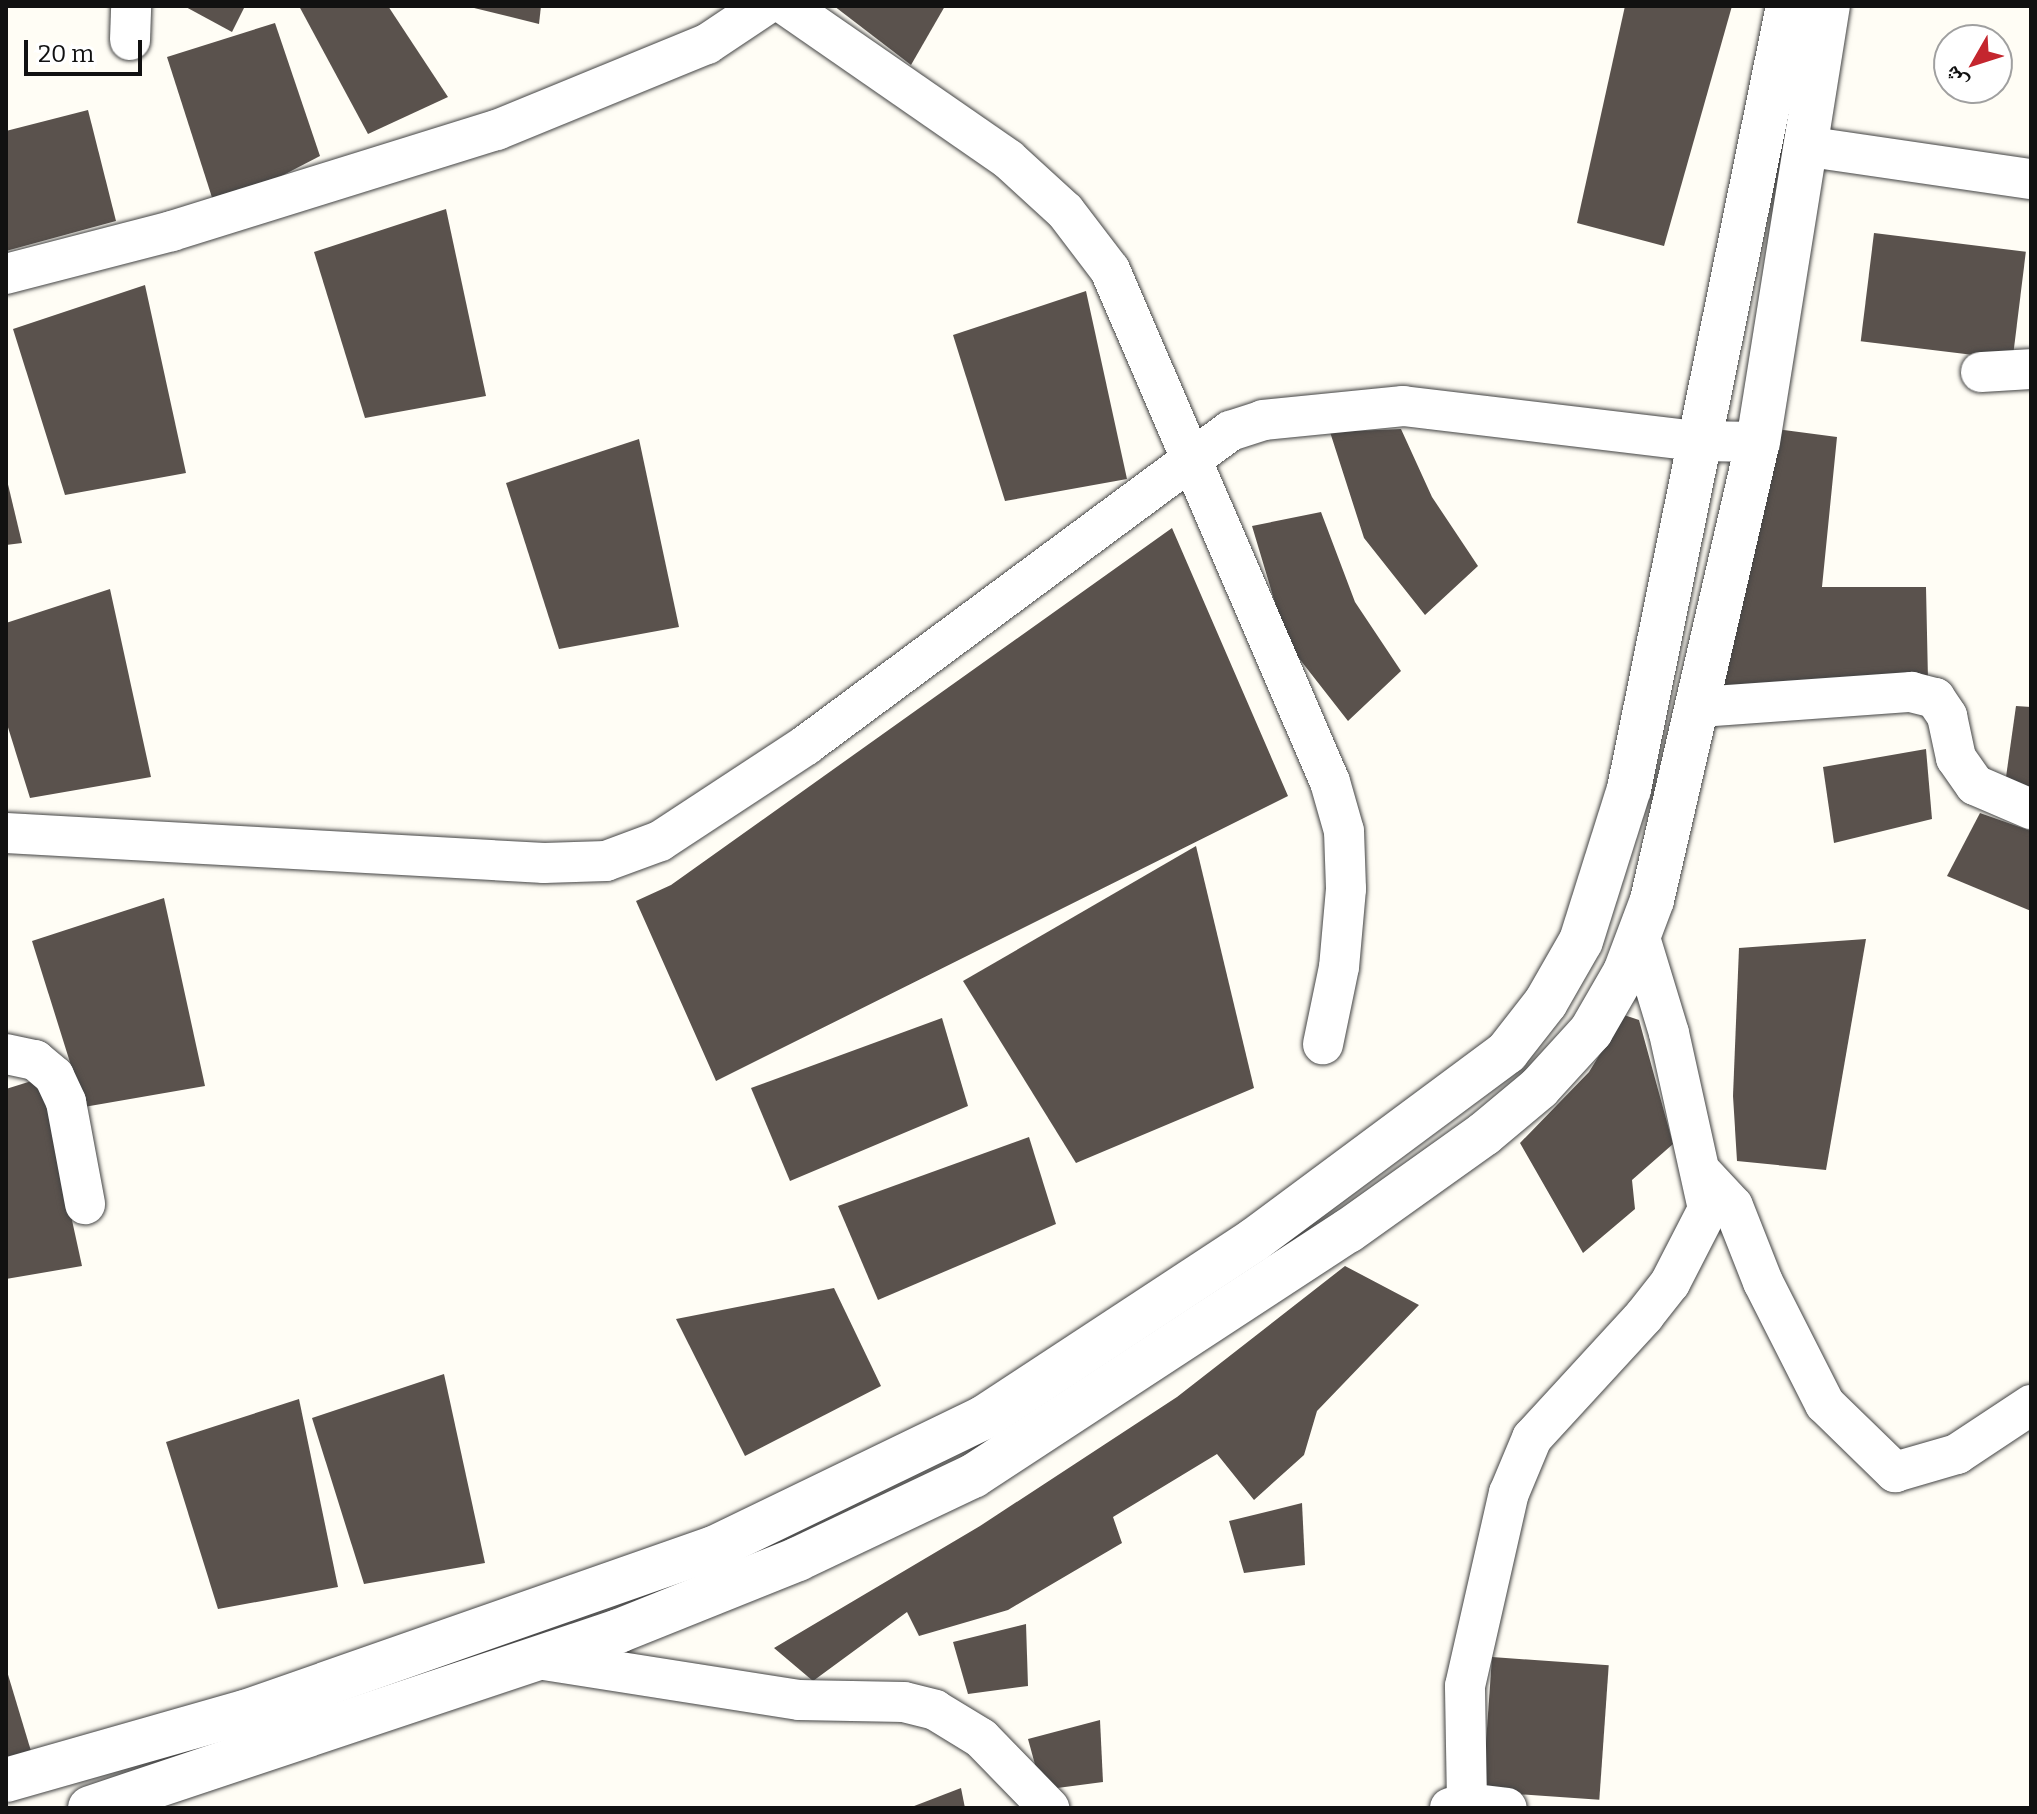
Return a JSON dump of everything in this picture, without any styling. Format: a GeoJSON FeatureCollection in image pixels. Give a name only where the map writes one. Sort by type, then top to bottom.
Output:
{"type":"FeatureCollection","features":[{"type":"Feature","properties":{"kind":"street"},"geometry":{"type":"LineString","coordinates":[[6,274],[172,231],[497,130],[707,44],[764,6]]}},
{"type":"Feature","properties":{"kind":"street"},"geometry":{"type":"LineString","coordinates":[[787,6],[1008,159],[1065,211],[1110,270],[1325,768],[1344,831],[1346,889],[1339,967],[1323,1044]]}},
{"type":"Feature","properties":{"kind":"street"},"geometry":{"type":"LineString","coordinates":[[6,1780],[245,1712],[714,1548],[983,1418],[1254,1240],[1507,1052],[1546,1002],[1581,941],[1629,789],[1697,441],[1788,6]]}},
{"type":"Feature","properties":{"kind":"street"},"geometry":{"type":"LineString","coordinates":[[90,1808],[544,1660],[798,1559],[973,1476],[1348,1231],[1484,1134],[1539,1088],[1591,1031],[1639,934],[1700,707],[1758,442],[1828,6]]}},
{"type":"Feature","properties":{"kind":"street"},"geometry":{"type":"LineString","coordinates":[[1804,146],[2031,179]]}},
{"type":"Feature","properties":{"kind":"street"},"geometry":{"type":"LineString","coordinates":[[1981,372],[2031,369]]}},
{"type":"Feature","properties":{"kind":"street"},"geometry":{"type":"LineString","coordinates":[[6,833],[544,863],[606,861],[660,841],[806,745],[1230,431],[1263,420],[1359,407],[1403,406],[1697,441],[1758,442]]}},
{"type":"Feature","properties":{"kind":"street"},"geometry":{"type":"LineString","coordinates":[[1700,707],[1911,692],[1935,698],[1947,716],[1956,758],[1975,785],[2031,809]]}},
{"type":"Feature","properties":{"kind":"street"},"geometry":{"type":"LineString","coordinates":[[1507,1808],[1459,1806],[1465,1686],[1509,1493],[1532,1438],[1670,1283],[1708,1209],[1704,1175],[1639,934]]}},
{"type":"Feature","properties":{"kind":"street"},"geometry":{"type":"LineString","coordinates":[[6,1054],[35,1060],[54,1076],[66,1102],[85,1204]]}},
{"type":"Feature","properties":{"kind":"street"},"geometry":{"type":"LineString","coordinates":[[1704,1175],[1733,1206],[1763,1282],[1825,1404],[1895,1472],[1957,1454],[2031,1405]]}},
{"type":"Feature","properties":{"kind":"street"},"geometry":{"type":"LineString","coordinates":[[396,1660],[411,1704]]}},
{"type":"Feature","properties":{"kind":"street"},"geometry":{"type":"LineString","coordinates":[[544,1660],[799,1700],[904,1702],[935,1710],[981,1738],[1049,1808]]}},
{"type":"Feature","properties":{"kind":"building"},"geometry":{"type":"Polygon","coordinates":[[[184,6],[245,6],[232,32],[184,6]]]}},
{"type":"Feature","properties":{"kind":"building"},"geometry":{"type":"Polygon","coordinates":[[[299,6],[388,6],[448,97],[368,134],[299,6]]]}},
{"type":"Feature","properties":{"kind":"building"},"geometry":{"type":"Polygon","coordinates":[[[541,6],[539,24],[470,7],[541,6]]]}},
{"type":"Feature","properties":{"kind":"building"},"geometry":{"type":"Polygon","coordinates":[[[834,6],[945,6],[911,65],[834,6]]]}},
{"type":"Feature","properties":{"kind":"building"},"geometry":{"type":"Polygon","coordinates":[[[1625,6],[1732,6],[1664,246],[1577,223],[1625,6]]]}},
{"type":"Feature","properties":{"kind":"building"},"geometry":{"type":"Polygon","coordinates":[[[275,23],[320,156],[216,210],[167,57],[275,23]]]}},
{"type":"Feature","properties":{"kind":"building"},"geometry":{"type":"Polygon","coordinates":[[[88,110],[116,221],[6,251],[6,131],[88,110]]]}},
{"type":"Feature","properties":{"kind":"building"},"geometry":{"type":"Polygon","coordinates":[[[446,209],[486,396],[365,418],[314,252],[446,209]]]}},
{"type":"Feature","properties":{"kind":"building"},"geometry":{"type":"Polygon","coordinates":[[[1874,233],[2026,252],[2013,360],[1861,341],[1874,233]]]}},
{"type":"Feature","properties":{"kind":"building"},"geometry":{"type":"Polygon","coordinates":[[[145,285],[186,473],[65,495],[13,329],[145,285]]]}},
{"type":"Feature","properties":{"kind":"building"},"geometry":{"type":"Polygon","coordinates":[[[1086,291],[1127,479],[1005,501],[953,335],[1086,291]]]}},
{"type":"Feature","properties":{"kind":"building"},"geometry":{"type":"Polygon","coordinates":[[[1769,428],[1837,437],[1822,587],[1926,587],[1928,680],[1726,697],[1715,683],[1769,428]]]}},
{"type":"Feature","properties":{"kind":"building"},"geometry":{"type":"Polygon","coordinates":[[[1401,429],[1432,497],[1478,566],[1425,615],[1364,538],[1330,432],[1401,429]]]}},
{"type":"Feature","properties":{"kind":"building"},"geometry":{"type":"Polygon","coordinates":[[[639,439],[679,627],[559,649],[506,483],[639,439]]]}},
{"type":"Feature","properties":{"kind":"building"},"geometry":{"type":"Polygon","coordinates":[[[6,476],[22,543],[6,545],[6,476]]]}},
{"type":"Feature","properties":{"kind":"building"},"geometry":{"type":"Polygon","coordinates":[[[1321,512],[1355,602],[1401,671],[1348,721],[1287,643],[1252,526],[1321,512]]]}},
{"type":"Feature","properties":{"kind":"building"},"geometry":{"type":"Polygon","coordinates":[[[1172,528],[1288,796],[716,1081],[636,901],[671,885],[1172,528]]]}},
{"type":"Feature","properties":{"kind":"building"},"geometry":{"type":"Polygon","coordinates":[[[110,589],[151,777],[30,798],[6,721],[6,623],[110,589]]]}},
{"type":"Feature","properties":{"kind":"building"},"geometry":{"type":"Polygon","coordinates":[[[2016,706],[2031,707],[2031,789],[2006,777],[2016,706]]]}},
{"type":"Feature","properties":{"kind":"building"},"geometry":{"type":"Polygon","coordinates":[[[1926,749],[1932,819],[1834,843],[1823,767],[1926,749]]]}},
{"type":"Feature","properties":{"kind":"building"},"geometry":{"type":"Polygon","coordinates":[[[1980,813],[2031,831],[2031,911],[1947,876],[1980,813]]]}},
{"type":"Feature","properties":{"kind":"building"},"geometry":{"type":"Polygon","coordinates":[[[1196,846],[1254,1088],[1076,1163],[963,981],[1196,846]]]}},
{"type":"Feature","properties":{"kind":"building"},"geometry":{"type":"Polygon","coordinates":[[[164,898],[205,1086],[84,1107],[32,941],[164,898]]]}},
{"type":"Feature","properties":{"kind":"building"},"geometry":{"type":"Polygon","coordinates":[[[1866,939],[1826,1170],[1737,1161],[1733,1096],[1739,948],[1866,939]]]}},
{"type":"Feature","properties":{"kind":"building"},"geometry":{"type":"Polygon","coordinates":[[[1624,1015],[1639,1020],[1673,1144],[1632,1180],[1635,1209],[1583,1253],[1520,1143],[1589,1072],[1624,1015]]]}},
{"type":"Feature","properties":{"kind":"building"},"geometry":{"type":"Polygon","coordinates":[[[942,1018],[968,1106],[790,1181],[751,1088],[942,1018]]]}},
{"type":"Feature","properties":{"kind":"building"},"geometry":{"type":"Polygon","coordinates":[[[41,1078],[82,1266],[6,1279],[6,1089],[41,1078]]]}},
{"type":"Feature","properties":{"kind":"building"},"geometry":{"type":"Polygon","coordinates":[[[1029,1137],[1056,1224],[878,1300],[838,1206],[1029,1137]]]}},
{"type":"Feature","properties":{"kind":"building"},"geometry":{"type":"Polygon","coordinates":[[[1345,1266],[1419,1305],[1317,1411],[1304,1455],[1254,1500],[1217,1454],[1113,1517],[1122,1543],[1008,1610],[919,1636],[907,1612],[813,1681],[774,1648],[980,1526],[1177,1397],[1345,1266]]]}},
{"type":"Feature","properties":{"kind":"building"},"geometry":{"type":"Polygon","coordinates":[[[834,1288],[881,1386],[745,1456],[676,1319],[834,1288]]]}},
{"type":"Feature","properties":{"kind":"building"},"geometry":{"type":"Polygon","coordinates":[[[444,1374],[485,1563],[364,1584],[312,1418],[444,1374]]]}},
{"type":"Feature","properties":{"kind":"building"},"geometry":{"type":"Polygon","coordinates":[[[299,1399],[338,1587],[218,1609],[166,1442],[299,1399]]]}},
{"type":"Feature","properties":{"kind":"building"},"geometry":{"type":"Polygon","coordinates":[[[1302,1503],[1305,1565],[1244,1573],[1229,1521],[1302,1503]]]}},
{"type":"Feature","properties":{"kind":"building"},"geometry":{"type":"Polygon","coordinates":[[[1026,1624],[1028,1686],[968,1694],[953,1642],[1026,1624]]]}},
{"type":"Feature","properties":{"kind":"building"},"geometry":{"type":"Polygon","coordinates":[[[1492,1657],[1609,1665],[1599,1800],[1483,1792],[1492,1657]]]}},
{"type":"Feature","properties":{"kind":"building"},"geometry":{"type":"Polygon","coordinates":[[[6,1668],[34,1761],[6,1766],[6,1668]]]}},
{"type":"Feature","properties":{"kind":"building"},"geometry":{"type":"Polygon","coordinates":[[[1100,1720],[1103,1782],[1042,1790],[1028,1739],[1100,1720]]]}},
{"type":"Feature","properties":{"kind":"building"},"geometry":{"type":"Polygon","coordinates":[[[961,1788],[965,1808],[909,1808],[961,1788]]]}}]}
